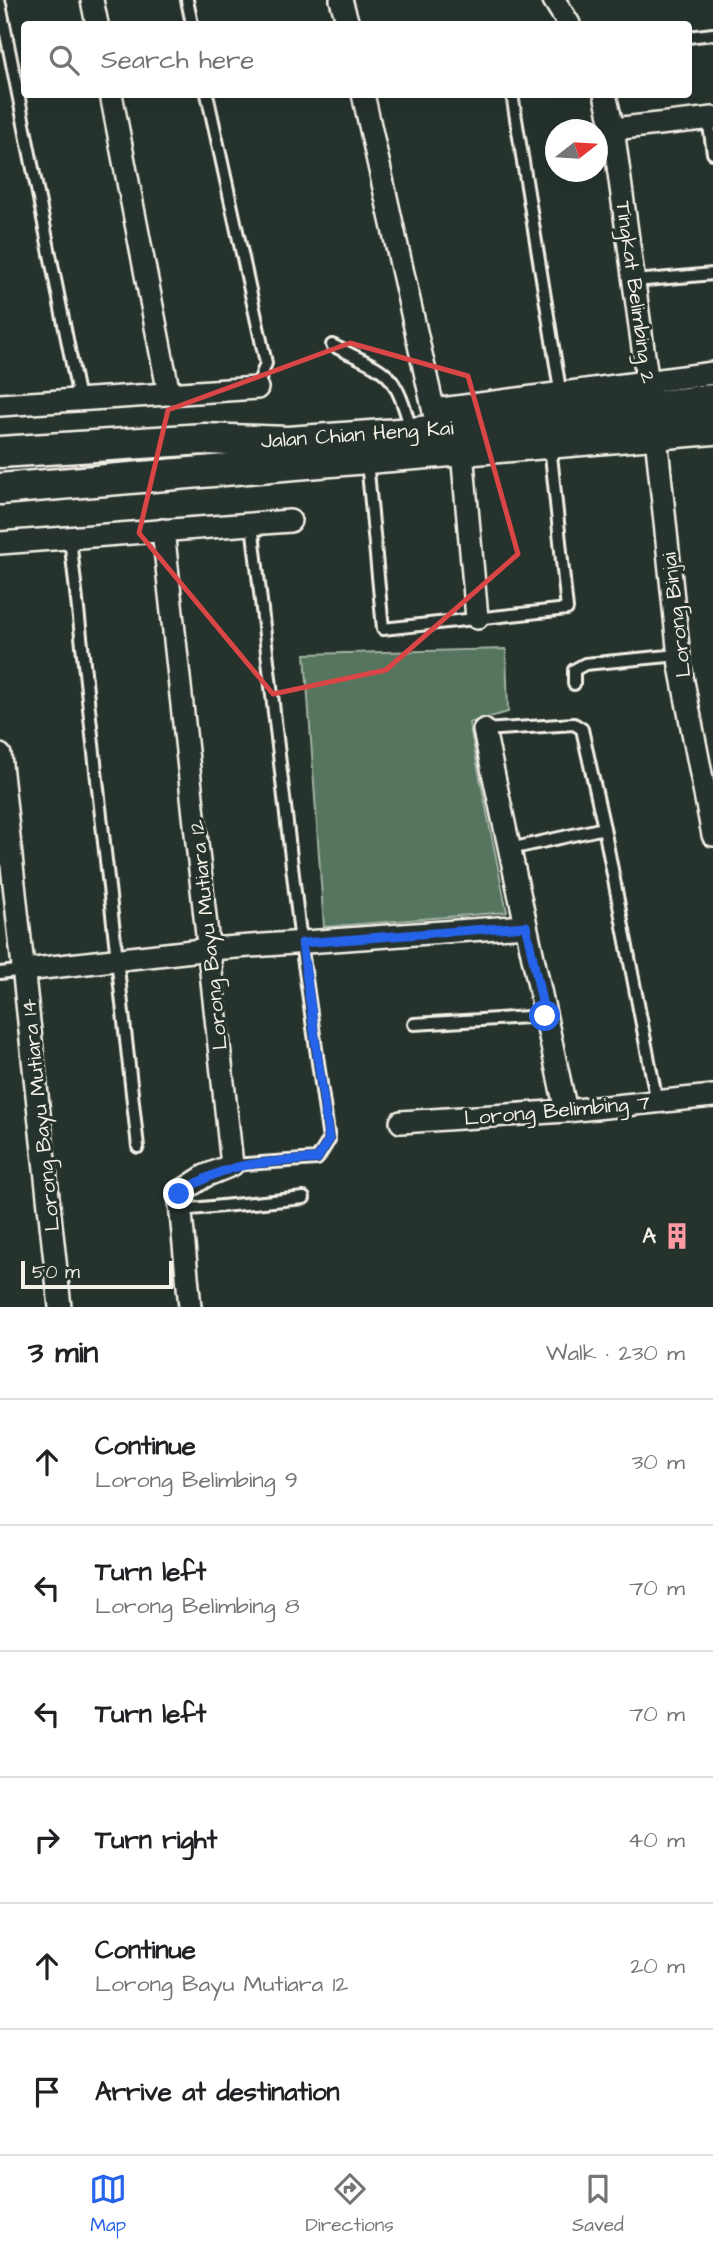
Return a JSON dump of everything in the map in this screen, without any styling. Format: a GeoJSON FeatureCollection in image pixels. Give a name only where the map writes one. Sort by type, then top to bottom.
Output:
{"type":"FeatureCollection","features":[{"type":"Feature","properties":{"kind":"main road","name":"Jalan Chian Heng Kai"},"geometry":{"type":"LineString","coordinates":[[7,446],[204,439],[288,442],[562,404],[652,408],[713,400]]}},
{"type":"Feature","properties":{"kind":"main road","name":"Jalan Chian Heng Kai"},"geometry":{"type":"LineString","coordinates":[[0,489],[550,445],[652,408],[713,429]]}},
{"type":"Feature","properties":{"kind":"street"},"geometry":{"type":"LineString","coordinates":[[92,0],[96,21]]}},
{"type":"Feature","properties":{"kind":"street"},"geometry":{"type":"LineString","coordinates":[[341,0],[347,21]]}},
{"type":"Feature","properties":{"kind":"street"},"geometry":{"type":"LineString","coordinates":[[554,0],[567,21]]}},
{"type":"Feature","properties":{"kind":"street"},"geometry":{"type":"LineString","coordinates":[[112,98],[169,394]]}},
{"type":"Feature","properties":{"kind":"street"},"geometry":{"type":"LineString","coordinates":[[364,98],[428,424]]}},
{"type":"Feature","properties":{"kind":"street","name":"Tingkat Belimbing 2"},"geometry":{"type":"LineString","coordinates":[[606,98],[613,129],[652,408]]}},
{"type":"Feature","properties":{"kind":"street"},"geometry":{"type":"LineString","coordinates":[[613,129],[710,118]]}},
{"type":"Feature","properties":{"kind":"street"},"geometry":{"type":"LineString","coordinates":[[652,408],[713,373]]}},
{"type":"Feature","properties":{"kind":"street"},"geometry":{"type":"LineString","coordinates":[[0,405],[257,388]]}},
{"type":"Feature","properties":{"kind":"street","name":"Lorong Binjai"},"geometry":{"type":"LineString","coordinates":[[652,408],[679,655],[713,835]]}},
{"type":"Feature","properties":{"kind":"street"},"geometry":{"type":"LineString","coordinates":[[462,452],[477,618]]}},
{"type":"Feature","properties":{"kind":"street"},"geometry":{"type":"LineString","coordinates":[[0,543],[290,520]]}},
{"type":"Feature","properties":{"kind":"street","name":"Lorong Bayu Mutiara 12"},"geometry":{"type":"LineString","coordinates":[[163,530],[232,1165]]}},
{"type":"Feature","properties":{"kind":"street"},"geometry":{"type":"LineString","coordinates":[[484,730],[566,1111]]}},
{"type":"Feature","properties":{"kind":"street","name":"Lorong Bayu Mutiara 14"},"geometry":{"type":"LineString","coordinates":[[0,755],[60,1307]]}},
{"type":"Feature","properties":{"kind":"street"},"geometry":{"type":"LineString","coordinates":[[25,970],[210,949],[526,926]]}},
{"type":"Feature","properties":{"kind":"street","name":"Lorong Belimbing 7"},"geometry":{"type":"LineString","coordinates":[[401,1122],[566,1111],[713,1096]]}},
{"type":"Feature","properties":{"kind":"street"},"geometry":{"type":"LineString","coordinates":[[190,1307],[179,1194],[205,1176],[232,1165]]}},
{"type":"Feature","properties":{"kind":"lane"},"geometry":{"type":"LineString","coordinates":[[187,0],[191,21]]}},
{"type":"Feature","properties":{"kind":"lane"},"geometry":{"type":"LineString","coordinates":[[0,4],[79,399]]}},
{"type":"Feature","properties":{"kind":"lane"},"geometry":{"type":"LineString","coordinates":[[692,37],[713,34]]}},
{"type":"Feature","properties":{"kind":"lane"},"geometry":{"type":"LineString","coordinates":[[208,98],[266,363],[257,388]]}},
{"type":"Feature","properties":{"kind":"lane"},"geometry":{"type":"LineString","coordinates":[[513,98],[562,404]]}},
{"type":"Feature","properties":{"kind":"lane"},"geometry":{"type":"LineString","coordinates":[[710,118],[713,153]]}},
{"type":"Feature","properties":{"kind":"lane"},"geometry":{"type":"LineString","coordinates":[[635,281],[713,274]]}},
{"type":"Feature","properties":{"kind":"lane"},"geometry":{"type":"LineString","coordinates":[[332,345],[390,374],[401,394],[428,424]]}},
{"type":"Feature","properties":{"kind":"lane"},"geometry":{"type":"LineString","coordinates":[[367,460],[383,629],[567,608],[550,445]]}},
{"type":"Feature","properties":{"kind":"lane"},"geometry":{"type":"LineString","coordinates":[[232,1165],[317,1159],[329,1140],[302,943],[252,524]]}},
{"type":"Feature","properties":{"kind":"lane"},"geometry":{"type":"LineString","coordinates":[[70,538],[138,1147]]}},
{"type":"Feature","properties":{"kind":"lane"},"geometry":{"type":"LineString","coordinates":[[574,684],[574,670],[585,664],[679,655]]}},
{"type":"Feature","properties":{"kind":"lane"},"geometry":{"type":"LineString","coordinates":[[484,730],[574,724],[582,729],[657,1102]]}},
{"type":"Feature","properties":{"kind":"lane"},"geometry":{"type":"LineString","coordinates":[[510,849],[604,828]]}},
{"type":"Feature","properties":{"kind":"lane"},"geometry":{"type":"LineString","coordinates":[[0,973],[25,970]]}},
{"type":"Feature","properties":{"kind":"lane"},"geometry":{"type":"LineString","coordinates":[[414,1024],[545,1016]]}},
{"type":"Feature","properties":{"kind":"lane"},"geometry":{"type":"LineString","coordinates":[[181,1210],[304,1198]]}},
{"type":"Feature","properties":{"kind":"highlighted area"},"geometry":{"type":"Polygon","coordinates":[[[350,343],[468,376],[518,554],[386,670],[273,694],[139,533],[168,410],[350,343]]]}},
{"type":"Feature","properties":{"kind":"green space"},"geometry":{"type":"Polygon","coordinates":[[[506,649],[508,712],[469,723],[507,912],[324,927],[305,654],[506,649]]]}},
{"type":"Feature","properties":{"kind":"place","name":"A"},"geometry":{"type":"Point","coordinates":[677,1236]}},
{"type":"Feature","properties":{"kind":"route"},"geometry":{"type":"LineString","coordinates":[[179,1194],[205,1176],[232,1165],[317,1159],[329,1140],[302,943],[526,926],[545,1016]]}}]}
